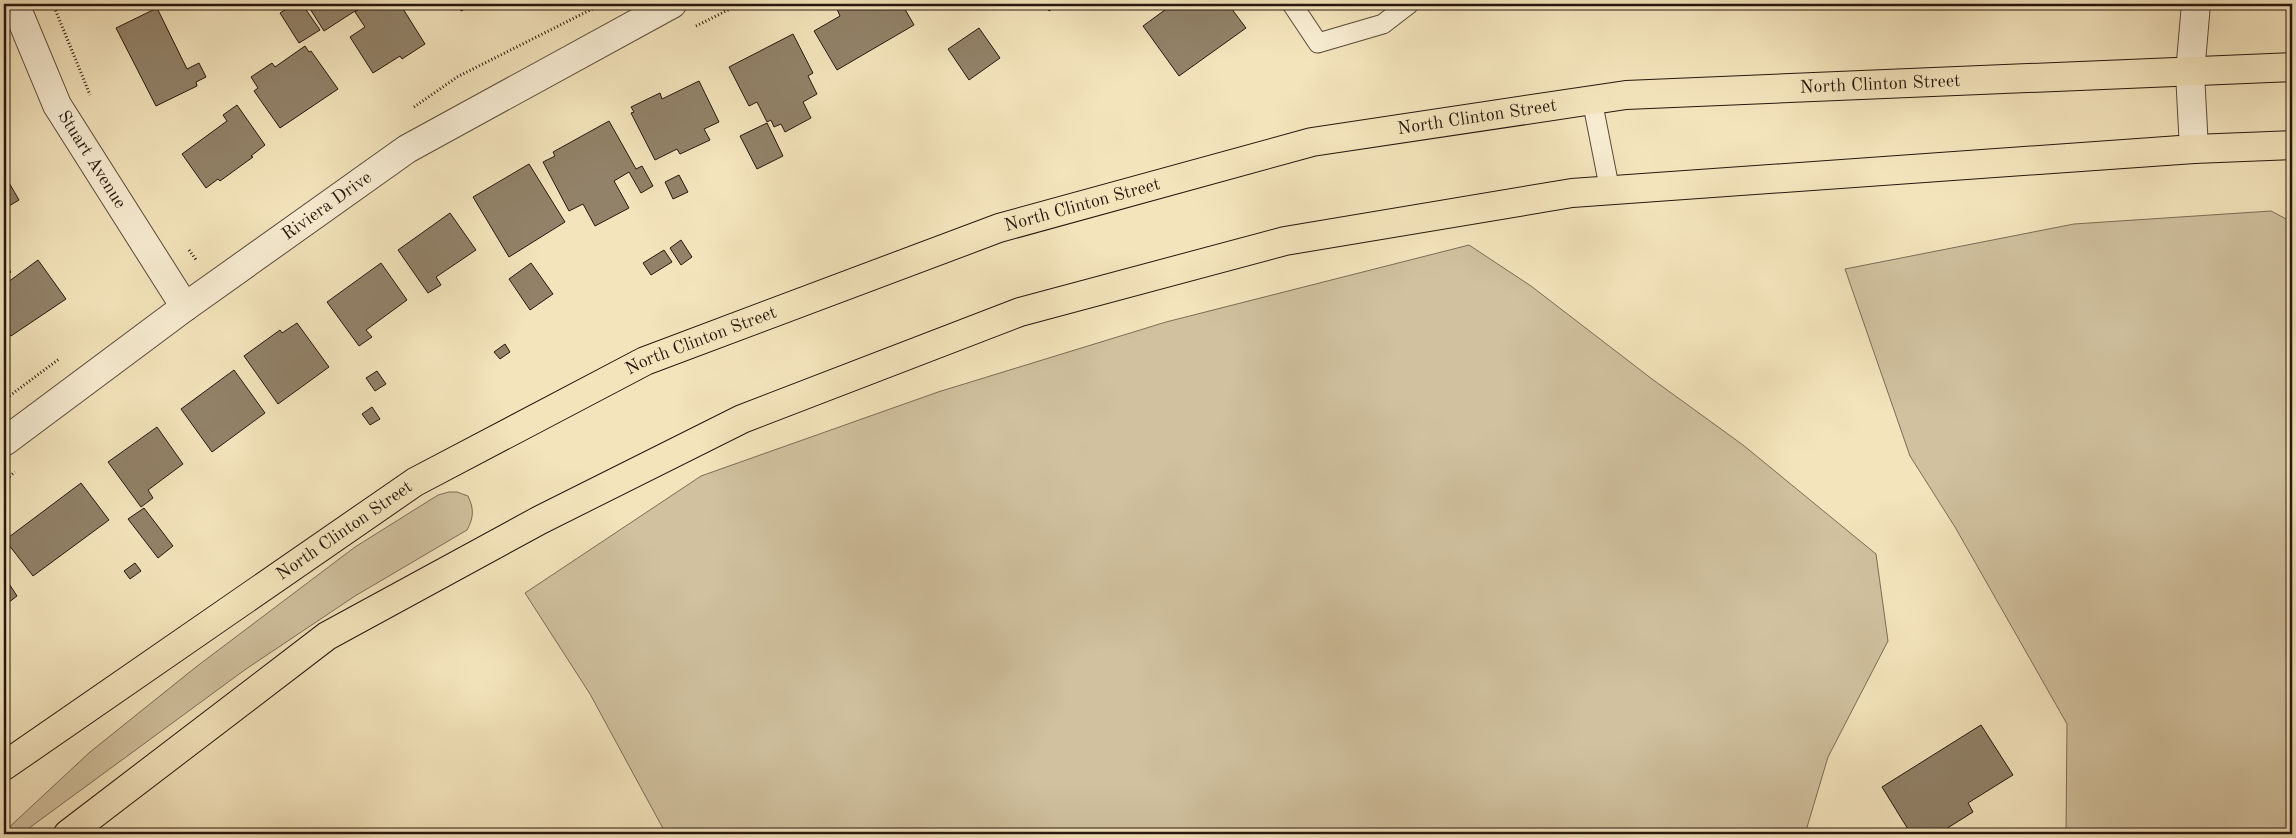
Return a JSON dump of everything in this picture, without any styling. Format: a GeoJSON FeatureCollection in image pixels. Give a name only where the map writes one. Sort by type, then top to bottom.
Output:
{"type":"FeatureCollection","features":[{"type":"Feature","properties":{"kind":"main road","name":"North Clinton Street"},"geometry":{"type":"LineString","coordinates":[[4,766],[415,482],[645,361],[1008,225],[1312,142],[1626,94],[2190,73],[2292,67]]}},
{"type":"Feature","properties":{"kind":"main road"},"geometry":{"type":"LineString","coordinates":[[68,834],[327,636],[540,520],[742,419],[1020,312],[1285,241],[1572,193],[2194,149],[2292,145]]}},
{"type":"Feature","properties":{"kind":"street","name":"Stuart Avenue"},"geometry":{"type":"LineString","coordinates":[[15,4],[57,105],[185,307]]}},
{"type":"Feature","properties":{"kind":"street","name":"Riviera Drive"},"geometry":{"type":"LineString","coordinates":[[4,442],[185,307],[407,149],[672,4]]}},
{"type":"Feature","properties":{"kind":"street"},"geometry":{"type":"LineString","coordinates":[[2194,149],[2190,73],[2196,4]]}},
{"type":"Feature","properties":{"kind":"lane"},"geometry":{"type":"LineString","coordinates":[[1292,4],[1318,43],[1383,24],[1409,4]]}},
{"type":"Feature","properties":{"kind":"lane"},"geometry":{"type":"LineString","coordinates":[[1592,100],[1610,191]]}},
{"type":"Feature","properties":{"kind":"path"},"geometry":{"type":"LineString","coordinates":[[52,4],[92,100]]}},
{"type":"Feature","properties":{"kind":"path"},"geometry":{"type":"LineString","coordinates":[[408,111],[457,77],[602,4]]}},
{"type":"Feature","properties":{"kind":"path"},"geometry":{"type":"LineString","coordinates":[[688,30],[740,4]]}},
{"type":"Feature","properties":{"kind":"path"},"geometry":{"type":"LineString","coordinates":[[186,245],[196,261],[204,255]]}},
{"type":"Feature","properties":{"kind":"path"},"geometry":{"type":"LineString","coordinates":[[4,481],[20,469]]}},
{"type":"Feature","properties":{"kind":"shaded area"},"geometry":{"type":"Polygon","coordinates":[[[2271,211],[2292,222],[2292,834],[2066,834],[2067,724],[1955,527],[1910,456],[1845,269],[2074,224],[2271,211]]]}},
{"type":"Feature","properties":{"kind":"shaded area"},"geometry":{"type":"Polygon","coordinates":[[[1469,245],[1531,286],[1652,379],[1743,445],[1876,554],[1888,641],[1828,757],[1805,834],[666,834],[590,694],[525,593],[701,476],[938,392],[1166,322],[1469,245]]]}},
{"type":"Feature","properties":{"kind":"shaded area"},"geometry":{"type":"Polygon","coordinates":[[[457,492],[468,496],[472,513],[467,530],[355,596],[246,669],[21,834],[4,834],[90,752],[196,667],[355,547],[438,495],[457,492]]]}},
{"type":"Feature","properties":{"kind":"building"},"geometry":{"type":"Polygon","coordinates":[[[295,4],[302,4],[320,30],[299,43],[280,13],[295,4]]]}},
{"type":"Feature","properties":{"kind":"building"},"geometry":{"type":"Polygon","coordinates":[[[307,4],[355,4],[358,9],[324,31],[307,4]]]}},
{"type":"Feature","properties":{"kind":"building"},"geometry":{"type":"Polygon","coordinates":[[[366,4],[400,4],[425,44],[402,59],[400,56],[373,73],[350,37],[365,27],[355,12],[366,4]]]}},
{"type":"Feature","properties":{"kind":"building"},"geometry":{"type":"Polygon","coordinates":[[[458,4],[474,4],[461,11],[458,4]]]}},
{"type":"Feature","properties":{"kind":"building"},"geometry":{"type":"Polygon","coordinates":[[[846,4],[902,4],[914,25],[837,70],[814,31],[840,16],[837,9],[846,4]]]}},
{"type":"Feature","properties":{"kind":"building"},"geometry":{"type":"Polygon","coordinates":[[[1044,4],[1060,4],[1049,11],[1044,4]]]}},
{"type":"Feature","properties":{"kind":"building"},"geometry":{"type":"Polygon","coordinates":[[[1173,4],[1228,4],[1246,28],[1179,76],[1143,26],[1173,4]]]}},
{"type":"Feature","properties":{"kind":"building"},"geometry":{"type":"Polygon","coordinates":[[[157,8],[187,69],[199,63],[206,77],[196,82],[197,86],[156,106],[116,28],[157,8]]]}},
{"type":"Feature","properties":{"kind":"building"},"geometry":{"type":"Polygon","coordinates":[[[979,28],[1000,58],[969,80],[948,49],[979,28]]]}},
{"type":"Feature","properties":{"kind":"building"},"geometry":{"type":"Polygon","coordinates":[[[793,34],[813,73],[808,76],[817,94],[803,102],[811,118],[785,132],[781,124],[774,127],[771,120],[767,122],[757,102],[749,106],[729,67],[793,34]]]}},
{"type":"Feature","properties":{"kind":"building"},"geometry":{"type":"Polygon","coordinates":[[[305,46],[309,52],[311,51],[338,89],[280,128],[254,91],[258,88],[251,77],[272,63],[275,67],[305,46]]]}},
{"type":"Feature","properties":{"kind":"building"},"geometry":{"type":"Polygon","coordinates":[[[699,81],[719,122],[704,129],[710,140],[680,154],[677,149],[655,160],[631,113],[634,112],[631,107],[660,93],[662,99],[699,81]]]}},
{"type":"Feature","properties":{"kind":"building"},"geometry":{"type":"Polygon","coordinates":[[[237,105],[265,145],[251,156],[253,157],[220,181],[218,179],[206,188],[182,154],[227,121],[223,115],[237,105]]]}},
{"type":"Feature","properties":{"kind":"building"},"geometry":{"type":"Polygon","coordinates":[[[609,121],[636,169],[642,166],[653,186],[641,193],[629,172],[614,181],[629,208],[595,226],[583,204],[569,211],[543,162],[555,156],[553,152],[609,121]]]}},
{"type":"Feature","properties":{"kind":"building"},"geometry":{"type":"Polygon","coordinates":[[[767,123],[783,156],[757,169],[740,136],[767,123]]]}},
{"type":"Feature","properties":{"kind":"building"},"geometry":{"type":"Polygon","coordinates":[[[529,164],[565,222],[509,257],[473,197],[529,164]]]}},
{"type":"Feature","properties":{"kind":"building"},"geometry":{"type":"Polygon","coordinates":[[[4,174],[19,200],[4,209],[4,174]]]}},
{"type":"Feature","properties":{"kind":"building"},"geometry":{"type":"Polygon","coordinates":[[[679,175],[688,192],[673,199],[665,182],[679,175]]]}},
{"type":"Feature","properties":{"kind":"building"},"geometry":{"type":"Polygon","coordinates":[[[450,213],[476,250],[436,277],[441,285],[428,293],[398,250],[450,213]]]}},
{"type":"Feature","properties":{"kind":"building"},"geometry":{"type":"Polygon","coordinates":[[[681,240],[692,257],[681,265],[670,248],[681,240]]]}},
{"type":"Feature","properties":{"kind":"building"},"geometry":{"type":"Polygon","coordinates":[[[664,250],[672,262],[651,275],[643,263],[664,250]]]}},
{"type":"Feature","properties":{"kind":"building"},"geometry":{"type":"Polygon","coordinates":[[[38,260],[66,299],[11,336],[4,326],[4,285],[38,260]]]}},
{"type":"Feature","properties":{"kind":"building"},"geometry":{"type":"Polygon","coordinates":[[[381,263],[407,300],[366,330],[372,337],[359,346],[327,302],[381,263]]]}},
{"type":"Feature","properties":{"kind":"building"},"geometry":{"type":"Polygon","coordinates":[[[531,263],[553,294],[530,310],[509,279],[531,263]]]}},
{"type":"Feature","properties":{"kind":"building"},"geometry":{"type":"Polygon","coordinates":[[[4,264],[11,272],[4,278],[4,264]]]}},
{"type":"Feature","properties":{"kind":"building"},"geometry":{"type":"Polygon","coordinates":[[[297,323],[329,367],[278,404],[244,356],[280,330],[282,333],[297,323]]]}},
{"type":"Feature","properties":{"kind":"building"},"geometry":{"type":"Polygon","coordinates":[[[505,344],[510,352],[500,359],[494,352],[505,344]]]}},
{"type":"Feature","properties":{"kind":"building"},"geometry":{"type":"Polygon","coordinates":[[[234,370],[265,413],[212,452],[181,409],[234,370]]]}},
{"type":"Feature","properties":{"kind":"building"},"geometry":{"type":"Polygon","coordinates":[[[377,371],[386,384],[375,391],[366,378],[377,371]]]}},
{"type":"Feature","properties":{"kind":"building"},"geometry":{"type":"Polygon","coordinates":[[[372,407],[380,419],[370,425],[362,414],[372,407]]]}},
{"type":"Feature","properties":{"kind":"building"},"geometry":{"type":"Polygon","coordinates":[[[157,427],[183,464],[148,490],[153,498],[141,507],[108,462],[157,427]]]}},
{"type":"Feature","properties":{"kind":"building"},"geometry":{"type":"Polygon","coordinates":[[[81,483],[109,520],[33,576],[5,540],[81,483]]]}},
{"type":"Feature","properties":{"kind":"building"},"geometry":{"type":"Polygon","coordinates":[[[144,508],[173,546],[158,558],[128,519],[144,508]]]}},
{"type":"Feature","properties":{"kind":"building"},"geometry":{"type":"Polygon","coordinates":[[[135,563],[141,571],[130,579],[124,571],[135,563]]]}},
{"type":"Feature","properties":{"kind":"building"},"geometry":{"type":"Polygon","coordinates":[[[4,576],[17,596],[4,606],[4,576]]]}},
{"type":"Feature","properties":{"kind":"building"},"geometry":{"type":"Polygon","coordinates":[[[1981,725],[2013,775],[1968,803],[1973,812],[1938,834],[1911,834],[1882,787],[1981,725]]]}}]}
